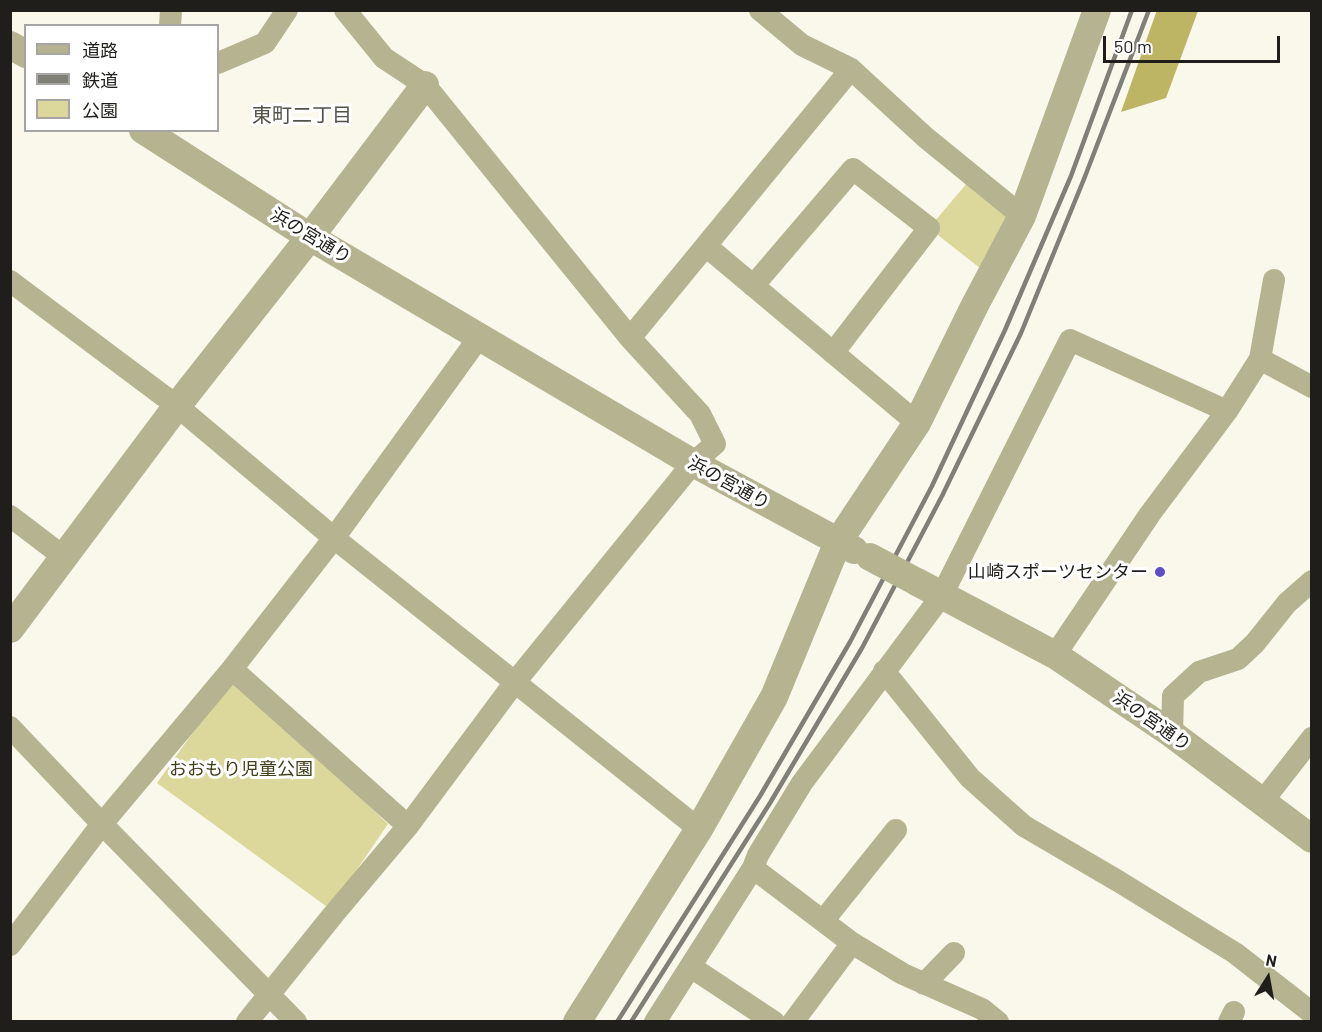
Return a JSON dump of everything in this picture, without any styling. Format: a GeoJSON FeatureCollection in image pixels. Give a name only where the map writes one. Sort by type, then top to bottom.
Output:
{"type":"FeatureCollection","features":[{"type":"Feature","properties":{"kind":"street"},"geometry":{"type":"LineString","coordinates":[[219,63],[265,43],[287,10]]}},
{"type":"Feature","properties":{"kind":"street"},"geometry":{"type":"LineString","coordinates":[[247,1022],[408,826],[515,682],[693,463],[715,444],[700,414],[630,338],[425,85],[384,58],[345,10]]}},
{"type":"Feature","properties":{"kind":"street"},"geometry":{"type":"LineString","coordinates":[[760,10],[802,45],[851,69],[925,136],[1022,216]]}},
{"type":"Feature","properties":{"kind":"street"},"geometry":{"type":"LineString","coordinates":[[577,1022],[699,829],[774,697],[838,542],[917,423],[1022,216],[1096,10]]}},
{"type":"Feature","properties":{"kind":"street"},"geometry":{"type":"LineString","coordinates":[[10,45],[24,53]]}},
{"type":"Feature","properties":{"kind":"street"},"geometry":{"type":"LineString","coordinates":[[630,338],[851,69]]}},
{"type":"Feature","properties":{"kind":"street"},"geometry":{"type":"LineString","coordinates":[[10,629],[177,406],[310,237],[425,85]]}},
{"type":"Feature","properties":{"kind":"street","name":"浜の宮通り"},"geometry":{"type":"LineString","coordinates":[[145,132],[310,237],[693,463],[838,542],[1055,655],[1172,734],[1311,839]]}},
{"type":"Feature","properties":{"kind":"street"},"geometry":{"type":"LineString","coordinates":[[753,286],[853,169],[929,228],[833,353]]}},
{"type":"Feature","properties":{"kind":"street"},"geometry":{"type":"LineString","coordinates":[[706,246],[917,423]]}},
{"type":"Feature","properties":{"kind":"street"},"geometry":{"type":"LineString","coordinates":[[1055,655],[1150,514],[1227,411],[1260,359],[1274,280]]}},
{"type":"Feature","properties":{"kind":"street"},"geometry":{"type":"LineString","coordinates":[[10,281],[177,406],[334,538],[699,829]]}},
{"type":"Feature","properties":{"kind":"street"},"geometry":{"type":"LineString","coordinates":[[10,945],[102,824],[232,669],[334,538],[480,336]]}},
{"type":"Feature","properties":{"kind":"street"},"geometry":{"type":"LineString","coordinates":[[655,1022],[753,868],[758,855],[802,783],[942,596],[1070,340],[1227,411]]}},
{"type":"Feature","properties":{"kind":"street"},"geometry":{"type":"LineString","coordinates":[[1260,359],[1311,387]]}},
{"type":"Feature","properties":{"kind":"street"},"geometry":{"type":"LineString","coordinates":[[10,516],[64,557]]}},
{"type":"Feature","properties":{"kind":"street"},"geometry":{"type":"LineString","coordinates":[[1172,734],[1173,696],[1199,672],[1238,659],[1255,643],[1287,603],[1311,581]]}},
{"type":"Feature","properties":{"kind":"street"},"geometry":{"type":"LineString","coordinates":[[232,669],[408,826]]}},
{"type":"Feature","properties":{"kind":"street"},"geometry":{"type":"LineString","coordinates":[[884,671],[970,778],[1024,826],[1235,953],[1311,1012]]}},
{"type":"Feature","properties":{"kind":"street"},"geometry":{"type":"LineString","coordinates":[[10,727],[296,1022]]}},
{"type":"Feature","properties":{"kind":"street"},"geometry":{"type":"LineString","coordinates":[[1262,802],[1311,738]]}},
{"type":"Feature","properties":{"kind":"street"},"geometry":{"type":"LineString","coordinates":[[823,921],[896,830]]}},
{"type":"Feature","properties":{"kind":"street"},"geometry":{"type":"LineString","coordinates":[[753,868],[852,943],[903,974],[982,1009],[998,1022]]}},
{"type":"Feature","properties":{"kind":"street"},"geometry":{"type":"LineString","coordinates":[[793,1022],[852,943]]}},
{"type":"Feature","properties":{"kind":"street"},"geometry":{"type":"LineString","coordinates":[[924,984],[954,953]]}},
{"type":"Feature","properties":{"kind":"street"},"geometry":{"type":"LineString","coordinates":[[691,967],[774,1022]]}},
{"type":"Feature","properties":{"kind":"green space"},"geometry":{"type":"Polygon","coordinates":[[[973,176],[1022,216],[990,276],[929,228],[973,176]]]}},
{"type":"Feature","properties":{"kind":"green space","name":"おおもり児童公園"},"geometry":{"type":"Polygon","coordinates":[[[233,676],[388,824],[330,909],[157,783],[233,676]]]}},
{"type":"Feature","properties":{"kind":"shaded area"},"geometry":{"type":"Polygon","coordinates":[[[1157,10],[1198,11],[1166,98],[1121,112],[1157,10]]]}},
{"type":"Feature","properties":{"kind":"railway"},"geometry":{"type":"LineString","coordinates":[[617,1022],[760,796],[850,642],[932,486],[1005,330],[1071,176],[1132,10]]}},
{"type":"Feature","properties":{"kind":"railway"},"geometry":{"type":"LineString","coordinates":[[631,1022],[770,803],[862,648],[942,496],[1021,333],[1084,179],[1149,10]]}},
{"type":"Feature","properties":{"kind":"place","name":"山崎スポーツセンター"},"geometry":{"type":"Point","coordinates":[1160,572]}},
{"type":"Feature","properties":{"kind":"district","name":"東町二丁目"},"geometry":{"type":"Point","coordinates":[302,115]}}]}
